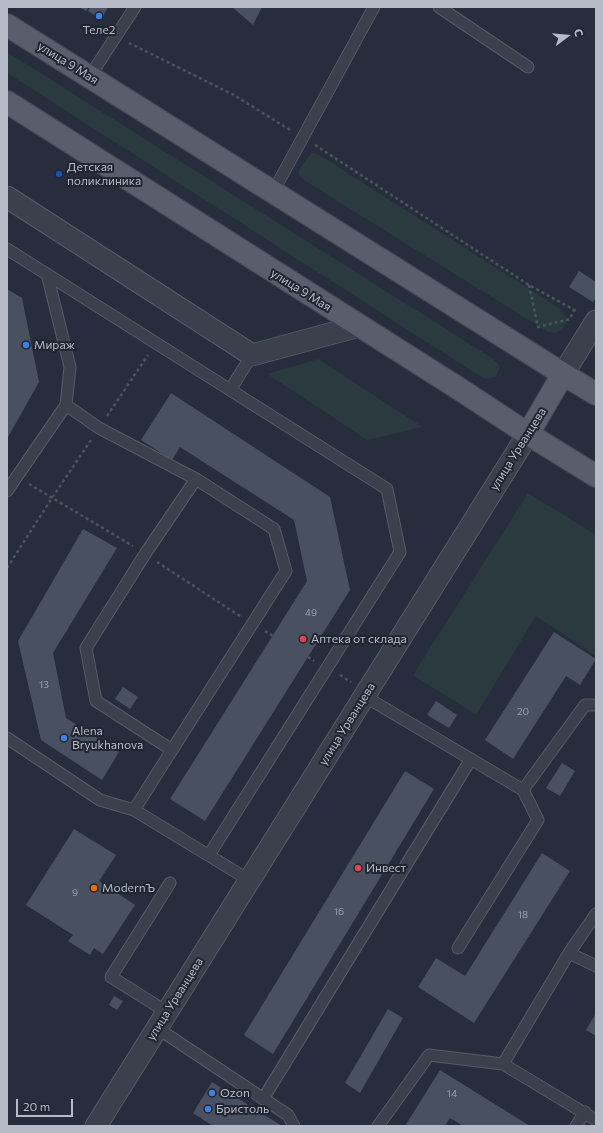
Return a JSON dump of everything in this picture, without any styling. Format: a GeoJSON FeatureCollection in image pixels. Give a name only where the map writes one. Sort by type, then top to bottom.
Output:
{"type":"FeatureCollection","features":[{"type":"Feature","properties":{"kind":"main road","name":"улица 9 Мая"},"geometry":{"type":"LineString","coordinates":[[7,25],[596,394]]}},
{"type":"Feature","properties":{"kind":"main road","name":"улица 9 Мая"},"geometry":{"type":"LineString","coordinates":[[7,102],[596,476]]}},
{"type":"Feature","properties":{"kind":"main road","name":"улица Урванцева"},"geometry":{"type":"LineString","coordinates":[[528,434],[563,374]]}},
{"type":"Feature","properties":{"kind":"street"},"geometry":{"type":"LineString","coordinates":[[7,197],[252,355],[359,326]]}},
{"type":"Feature","properties":{"kind":"street","name":"улица Урванцева"},"geometry":{"type":"LineString","coordinates":[[563,374],[587,317]]}},
{"type":"Feature","properties":{"kind":"street","name":"улица Урванцева"},"geometry":{"type":"LineString","coordinates":[[96,1126],[528,434]]}},
{"type":"Feature","properties":{"kind":"lane"},"geometry":{"type":"LineString","coordinates":[[90,76],[135,7]]}},
{"type":"Feature","properties":{"kind":"lane"},"geometry":{"type":"LineString","coordinates":[[273,192],[374,7]]}},
{"type":"Feature","properties":{"kind":"lane"},"geometry":{"type":"LineString","coordinates":[[439,7],[528,67]]}},
{"type":"Feature","properties":{"kind":"lane"},"geometry":{"type":"LineString","coordinates":[[7,249],[386,489],[400,552],[209,855]]}},
{"type":"Feature","properties":{"kind":"lane"},"geometry":{"type":"LineString","coordinates":[[7,491],[10,479],[66,405],[70,367],[47,274]]}},
{"type":"Feature","properties":{"kind":"lane"},"geometry":{"type":"LineString","coordinates":[[230,390],[252,355]]}},
{"type":"Feature","properties":{"kind":"lane"},"geometry":{"type":"LineString","coordinates":[[66,405],[99,428],[196,479],[274,529],[286,571],[134,810]]}},
{"type":"Feature","properties":{"kind":"lane"},"geometry":{"type":"LineString","coordinates":[[172,750],[96,701],[86,648],[145,554],[196,479]]}},
{"type":"Feature","properties":{"kind":"lane"},"geometry":{"type":"LineString","coordinates":[[366,694],[523,790],[538,820],[458,948]]}},
{"type":"Feature","properties":{"kind":"lane"},"geometry":{"type":"LineString","coordinates":[[523,790],[585,705],[596,705]]}},
{"type":"Feature","properties":{"kind":"lane"},"geometry":{"type":"LineString","coordinates":[[7,738],[100,800],[134,810],[249,880]]}},
{"type":"Feature","properties":{"kind":"lane"},"geometry":{"type":"LineString","coordinates":[[263,1099],[471,759]]}},
{"type":"Feature","properties":{"kind":"lane"},"geometry":{"type":"LineString","coordinates":[[170,883],[111,977],[162,1020],[263,1099],[288,1115],[294,1126]]}},
{"type":"Feature","properties":{"kind":"lane"},"geometry":{"type":"LineString","coordinates":[[503,1064],[569,954],[596,914]]}},
{"type":"Feature","properties":{"kind":"lane"},"geometry":{"type":"LineString","coordinates":[[569,954],[596,966]]}},
{"type":"Feature","properties":{"kind":"lane"},"geometry":{"type":"LineString","coordinates":[[378,1126],[428,1055],[503,1064],[596,1120]]}},
{"type":"Feature","properties":{"kind":"lane"},"geometry":{"type":"LineString","coordinates":[[576,1126],[585,1112]]}},
{"type":"Feature","properties":{"kind":"path"},"geometry":{"type":"LineString","coordinates":[[116,37],[234,95],[529,284],[587,317]]}},
{"type":"Feature","properties":{"kind":"path"},"geometry":{"type":"LineString","coordinates":[[529,284],[538,327],[570,319],[574,309]]}},
{"type":"Feature","properties":{"kind":"path"},"geometry":{"type":"LineString","coordinates":[[7,568],[156,343]]}},
{"type":"Feature","properties":{"kind":"path"},"geometry":{"type":"LineString","coordinates":[[327,668],[366,694]]}},
{"type":"Feature","properties":{"kind":"shaded area"},"geometry":{"type":"Polygon","coordinates":[[[7,52],[492,358],[500,366],[496,377],[486,379],[475,373],[7,73],[7,52]]]}},
{"type":"Feature","properties":{"kind":"shaded area"},"geometry":{"type":"Polygon","coordinates":[[[312,153],[318,154],[559,308],[568,319],[562,330],[555,333],[548,332],[302,179],[299,175],[299,170],[312,153]]]}},
{"type":"Feature","properties":{"kind":"shaded area"},"geometry":{"type":"Polygon","coordinates":[[[318,359],[423,427],[367,440],[267,374],[318,359]]]}},
{"type":"Feature","properties":{"kind":"shaded area"},"geometry":{"type":"Polygon","coordinates":[[[528,493],[596,535],[596,656],[536,616],[476,715],[413,675],[528,493]]]}},
{"type":"Feature","properties":{"kind":"building"},"geometry":{"type":"Polygon","coordinates":[[[79,7],[89,7],[86,11],[79,7]]]}},
{"type":"Feature","properties":{"kind":"building","name":"Теле2"},"geometry":{"type":"Polygon","coordinates":[[[90,7],[108,7],[101,20],[88,11],[90,7]]]}},
{"type":"Feature","properties":{"kind":"building"},"geometry":{"type":"Polygon","coordinates":[[[232,7],[262,7],[253,25],[232,7]]]}},
{"type":"Feature","properties":{"kind":"building"},"geometry":{"type":"Polygon","coordinates":[[[579,271],[596,282],[596,297],[593,302],[569,287],[579,271]]]}},
{"type":"Feature","properties":{"kind":"building"},"geometry":{"type":"Polygon","coordinates":[[[7,289],[22,298],[39,382],[7,439],[7,289]]]}},
{"type":"Feature","properties":{"kind":"building"},"geometry":{"type":"Polygon","coordinates":[[[171,393],[330,497],[350,590],[205,821],[170,799],[307,581],[294,520],[180,447],[172,460],[141,440],[171,393]]]}},
{"type":"Feature","properties":{"kind":"building"},"geometry":{"type":"Polygon","coordinates":[[[83,529],[117,548],[53,653],[66,718],[119,752],[102,780],[41,740],[18,641],[83,529]]]}},
{"type":"Feature","properties":{"kind":"building"},"geometry":{"type":"Polygon","coordinates":[[[554,632],[596,659],[580,685],[566,676],[513,759],[485,740],[554,632]]]}},
{"type":"Feature","properties":{"kind":"building"},"geometry":{"type":"Polygon","coordinates":[[[123,687],[138,697],[130,709],[115,699],[123,687]]]}},
{"type":"Feature","properties":{"kind":"building"},"geometry":{"type":"Polygon","coordinates":[[[436,701],[457,715],[449,728],[427,715],[436,701]]]}},
{"type":"Feature","properties":{"kind":"building"},"geometry":{"type":"Polygon","coordinates":[[[562,763],[575,771],[560,796],[546,788],[562,763]]]}},
{"type":"Feature","properties":{"kind":"building"},"geometry":{"type":"Polygon","coordinates":[[[405,771],[434,789],[273,1054],[244,1035],[405,771]]]}},
{"type":"Feature","properties":{"kind":"building"},"geometry":{"type":"Polygon","coordinates":[[[74,829],[116,855],[99,881],[135,905],[103,954],[94,948],[90,955],[68,941],[73,935],[26,905],[74,829]]]}},
{"type":"Feature","properties":{"kind":"building"},"geometry":{"type":"Polygon","coordinates":[[[542,853],[570,871],[474,1023],[418,987],[436,958],[465,976],[542,853]]]}},
{"type":"Feature","properties":{"kind":"building"},"geometry":{"type":"Polygon","coordinates":[[[114,996],[123,1001],[117,1010],[109,1005],[114,996]]]}},
{"type":"Feature","properties":{"kind":"building"},"geometry":{"type":"Polygon","coordinates":[[[388,1009],[403,1018],[360,1093],[345,1083],[388,1009]]]}},
{"type":"Feature","properties":{"kind":"building"},"geometry":{"type":"Polygon","coordinates":[[[596,1013],[596,1036],[586,1030],[596,1013]]]}},
{"type":"Feature","properties":{"kind":"building"},"geometry":{"type":"Polygon","coordinates":[[[440,1070],[530,1126],[463,1126],[450,1118],[445,1126],[405,1126],[440,1070]]]}},
{"type":"Feature","properties":{"kind":"building"},"geometry":{"type":"Polygon","coordinates":[[[212,1082],[282,1126],[213,1126],[193,1113],[212,1082]]]}},
{"type":"Feature","properties":{"kind":"place","name":"Теле2"},"geometry":{"type":"Point","coordinates":[99,16]}},
{"type":"Feature","properties":{"kind":"place","name":"Детская поликлиника"},"geometry":{"type":"Point","coordinates":[59,174]}},
{"type":"Feature","properties":{"kind":"place","name":"Мираж"},"geometry":{"type":"Point","coordinates":[26,345]}},
{"type":"Feature","properties":{"kind":"place","name":"Аптека от склада"},"geometry":{"type":"Point","coordinates":[303,639]}},
{"type":"Feature","properties":{"kind":"place","name":"Alena Bryukhanova"},"geometry":{"type":"Point","coordinates":[64,738]}},
{"type":"Feature","properties":{"kind":"place","name":"Инвест"},"geometry":{"type":"Point","coordinates":[358,868]}},
{"type":"Feature","properties":{"kind":"place","name":"ModernЪ"},"geometry":{"type":"Point","coordinates":[94,888]}},
{"type":"Feature","properties":{"kind":"place","name":"Ozon"},"geometry":{"type":"Point","coordinates":[212,1093]}},
{"type":"Feature","properties":{"kind":"place","name":"Бристоль"},"geometry":{"type":"Point","coordinates":[208,1109]}}]}
